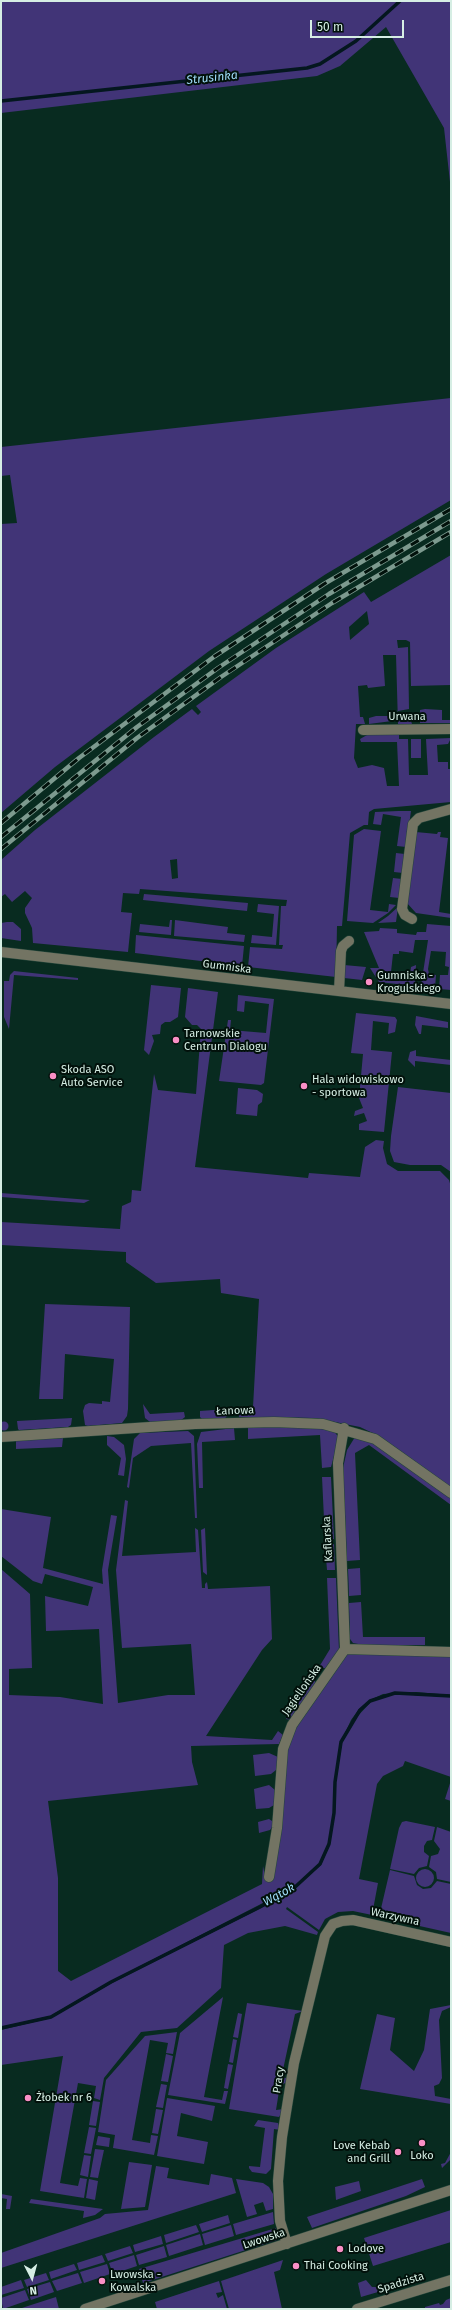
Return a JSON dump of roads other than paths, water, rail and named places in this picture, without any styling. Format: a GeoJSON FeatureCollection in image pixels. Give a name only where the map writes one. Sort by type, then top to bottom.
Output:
{"type":"FeatureCollection","features":[{"type":"Feature","properties":{"kind":"street","name":"Urwana"},"geometry":{"type":"LineString","coordinates":[[363,730],[451,729]]}},
{"type":"Feature","properties":{"kind":"street"},"geometry":{"type":"LineString","coordinates":[[412,919],[405,915],[402,909],[413,824],[418,818],[451,809]]}},
{"type":"Feature","properties":{"kind":"street"},"geometry":{"type":"LineString","coordinates":[[340,991],[341,951],[349,941]]}},
{"type":"Feature","properties":{"kind":"street","name":"Gumniska"},"geometry":{"type":"LineString","coordinates":[[1,952],[451,1004]]}},
{"type":"Feature","properties":{"kind":"street","name":"Łanowa"},"geometry":{"type":"LineString","coordinates":[[1,1437],[195,1424],[274,1422],[323,1424],[344,1428],[375,1439],[451,1493]]}},
{"type":"Feature","properties":{"kind":"street","name":"Kaflarska"},"geometry":{"type":"LineString","coordinates":[[344,1428],[338,1463],[345,1649]]}},
{"type":"Feature","properties":{"kind":"street"},"geometry":{"type":"LineString","coordinates":[[345,1649],[451,1652]]}},
{"type":"Feature","properties":{"kind":"street","name":"Jagiellońska"},"geometry":{"type":"LineString","coordinates":[[269,1877],[277,1828],[283,1749],[292,1725],[345,1649]]}},
{"type":"Feature","properties":{"kind":"street","name":"Warzywna"},"geometry":{"type":"LineString","coordinates":[[334,1924],[342,1921],[353,1920],[451,1942]]}},
{"type":"Feature","properties":{"kind":"street","name":"Pracy"},"geometry":{"type":"LineString","coordinates":[[287,2244],[280,2221],[278,2180],[282,2137],[294,2063],[325,1936],[334,1924]]}},
{"type":"Feature","properties":{"kind":"street","name":"Lwowska"},"geometry":{"type":"LineString","coordinates":[[85,2309],[100,2307],[451,2190]]}},
{"type":"Feature","properties":{"kind":"street","name":"Spadzista"},"geometry":{"type":"LineString","coordinates":[[358,2309],[451,2280]]}},
{"type":"Feature","properties":{"kind":"waterway","name":"Strusinka"},"geometry":{"type":"LineString","coordinates":[[1,101],[307,68],[320,64],[356,41],[400,1]]}},
{"type":"Feature","properties":{"kind":"waterway","name":"Wątok"},"geometry":{"type":"LineString","coordinates":[[1,2028],[51,2017],[111,1982],[260,1907],[294,1888],[320,1864],[329,1844],[334,1813],[335,1782],[341,1742],[360,1710],[370,1701],[395,1693],[451,1696]]}},
{"type":"Feature","properties":{"kind":"railway"},"geometry":{"type":"LineString","coordinates":[[1,823],[79,758],[215,656],[324,584],[451,509]]}},
{"type":"Feature","properties":{"kind":"railway"},"geometry":{"type":"LineString","coordinates":[[1,837],[137,727],[218,668],[329,594],[451,521]]}},
{"type":"Feature","properties":{"kind":"railway"},"geometry":{"type":"LineString","coordinates":[[1,849],[137,738],[221,677],[332,603],[451,532]]}},
{"type":"Feature","properties":{"kind":"place","name":"Gumniska - Krogulskiego"},"geometry":{"type":"Point","coordinates":[369,982]}},
{"type":"Feature","properties":{"kind":"place","name":"Tarnowskie Centrum Dialogu"},"geometry":{"type":"Point","coordinates":[176,1040]}},
{"type":"Feature","properties":{"kind":"place","name":"Skoda ASO Auto Service"},"geometry":{"type":"Point","coordinates":[53,1076]}},
{"type":"Feature","properties":{"kind":"place","name":"Hala widowiskowo - sportowa"},"geometry":{"type":"Point","coordinates":[304,1086]}},
{"type":"Feature","properties":{"kind":"place","name":"Żłobek nr 6"},"geometry":{"type":"Point","coordinates":[28,2098]}},
{"type":"Feature","properties":{"kind":"place","name":"Loko"},"geometry":{"type":"Point","coordinates":[422,2143]}},
{"type":"Feature","properties":{"kind":"place","name":"Love Kebab and Grill"},"geometry":{"type":"Point","coordinates":[398,2152]}},
{"type":"Feature","properties":{"kind":"place","name":"Lodove"},"geometry":{"type":"Point","coordinates":[340,2249]}},
{"type":"Feature","properties":{"kind":"place","name":"Thai Cooking"},"geometry":{"type":"Point","coordinates":[296,2266]}},
{"type":"Feature","properties":{"kind":"place","name":"Lwowska - Kowalska"},"geometry":{"type":"Point","coordinates":[102,2281]}}]}
